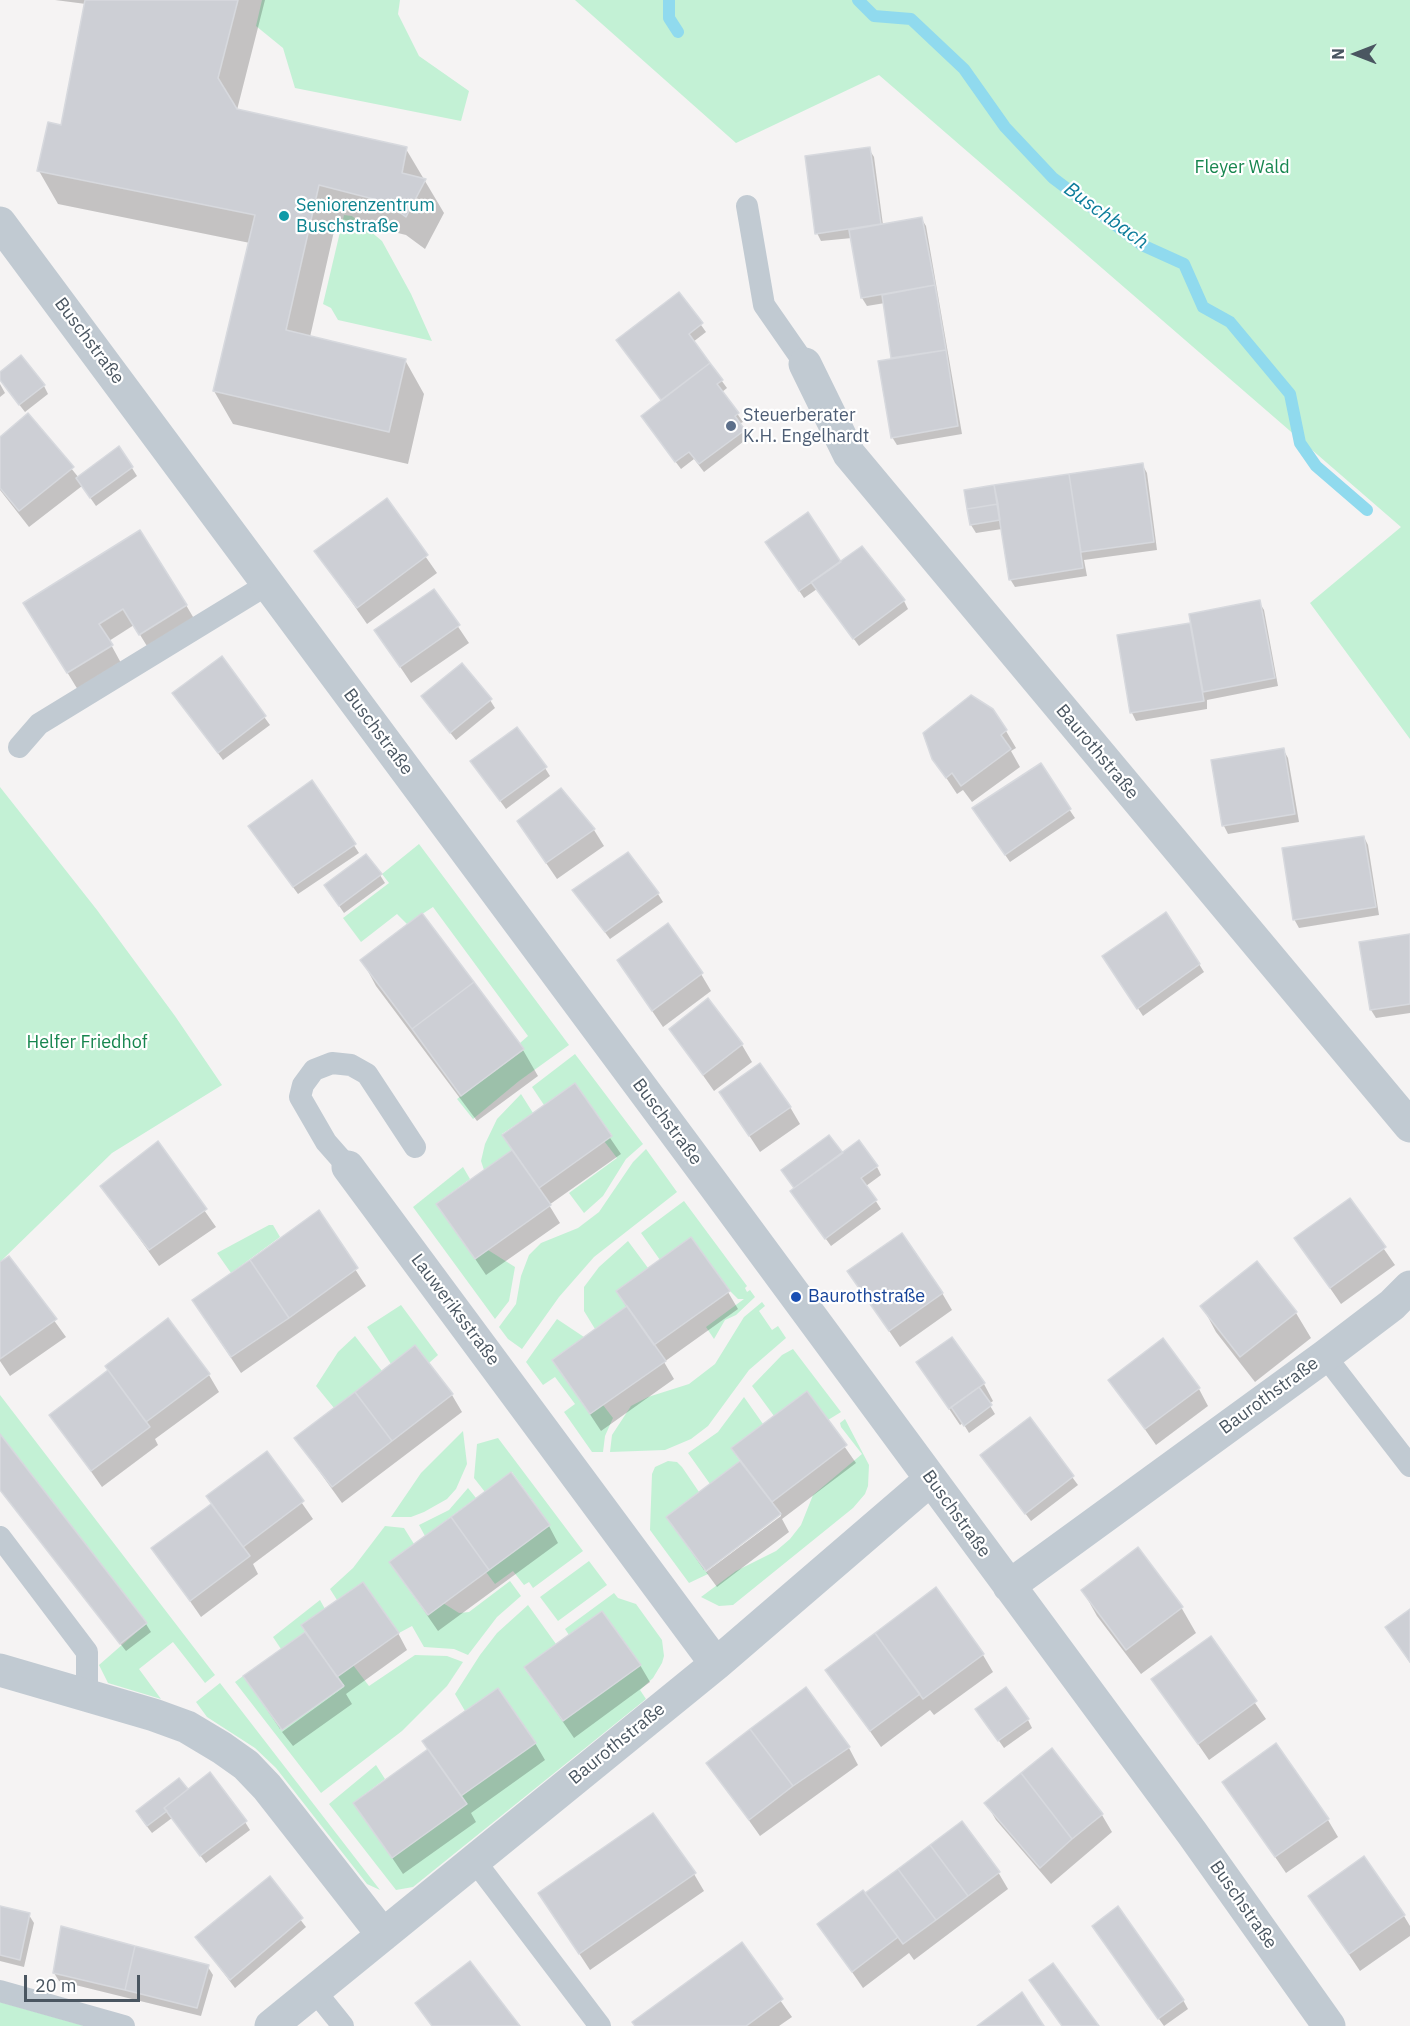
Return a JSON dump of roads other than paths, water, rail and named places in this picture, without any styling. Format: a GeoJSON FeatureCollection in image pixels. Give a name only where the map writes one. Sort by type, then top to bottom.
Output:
{"type":"FeatureCollection","features":[{"type":"Feature","properties":{"kind":"street","name":"Buschstraße"},"geometry":{"type":"LineString","coordinates":[[0,223],[1192,1833],[1329,2026]]}},
{"type":"Feature","properties":{"kind":"street","name":"Baurothstraße"},"geometry":{"type":"LineString","coordinates":[[805,364],[849,454],[1410,1126]]}},
{"type":"Feature","properties":{"kind":"street","name":"Lauweriksstraße"},"geometry":{"type":"LineString","coordinates":[[348,1167],[716,1664]]}},
{"type":"Feature","properties":{"kind":"street","name":"Baurothstraße"},"geometry":{"type":"LineString","coordinates":[[1009,1586],[1325,1356],[1392,1305],[1410,1287]]}},
{"type":"Feature","properties":{"kind":"street","name":"Baurothstraße"},"geometry":{"type":"LineString","coordinates":[[271,2026],[716,1664],[930,1480]]}},
{"type":"Feature","properties":{"kind":"street"},"geometry":{"type":"LineString","coordinates":[[0,1670],[187,1727],[246,1766],[267,1788],[383,1935]]}},
{"type":"Feature","properties":{"kind":"lane"},"geometry":{"type":"LineString","coordinates":[[747,206],[764,305],[805,364]]}},
{"type":"Feature","properties":{"kind":"lane"},"geometry":{"type":"LineString","coordinates":[[19,747],[39,724],[268,585]]}},
{"type":"Feature","properties":{"kind":"lane","name":"Lauweriksstraße"},"geometry":{"type":"LineString","coordinates":[[348,1167],[326,1142],[300,1097],[303,1085],[314,1070],[332,1063],[351,1065],[367,1074],[415,1147]]}},
{"type":"Feature","properties":{"kind":"lane"},"geometry":{"type":"LineString","coordinates":[[1325,1356],[1410,1466]]}},
{"type":"Feature","properties":{"kind":"lane"},"geometry":{"type":"LineString","coordinates":[[0,1537],[87,1652],[87,1695]]}},
{"type":"Feature","properties":{"kind":"lane"},"geometry":{"type":"LineString","coordinates":[[474,1860],[600,2026]]}},
{"type":"Feature","properties":{"kind":"lane"},"geometry":{"type":"LineString","coordinates":[[314,1990],[343,2026]]}},
{"type":"Feature","properties":{"kind":"lane"},"geometry":{"type":"LineString","coordinates":[[0,1991],[124,2026]]}},
{"type":"Feature","properties":{"kind":"waterway"},"geometry":{"type":"LineString","coordinates":[[669,0],[669,18],[678,32]]}},
{"type":"Feature","properties":{"kind":"waterway","name":"Buschbach"},"geometry":{"type":"LineString","coordinates":[[858,0],[874,16],[911,19],[964,69],[1005,127],[1053,178],[1142,245],[1184,264],[1203,307],[1230,322],[1290,394],[1300,443],[1316,466],[1367,510]]}},
{"type":"Feature","properties":{"kind":"place","name":"Seniorenzentrum Buschstraße"},"geometry":{"type":"Point","coordinates":[284,216]}},
{"type":"Feature","properties":{"kind":"place","name":"Steuerberater K.H. Engelhardt"},"geometry":{"type":"Point","coordinates":[731,426]}},
{"type":"Feature","properties":{"kind":"place","name":"Baurothstraße"},"geometry":{"type":"Point","coordinates":[796,1297]}},
{"type":"Feature","properties":{"kind":"park label","name":"Fleyer Wald"},"geometry":{"type":"Point","coordinates":[1242,168]}},
{"type":"Feature","properties":{"kind":"park label","name":"Helfer Friedhof"},"geometry":{"type":"Point","coordinates":[87,1043]}}]}
